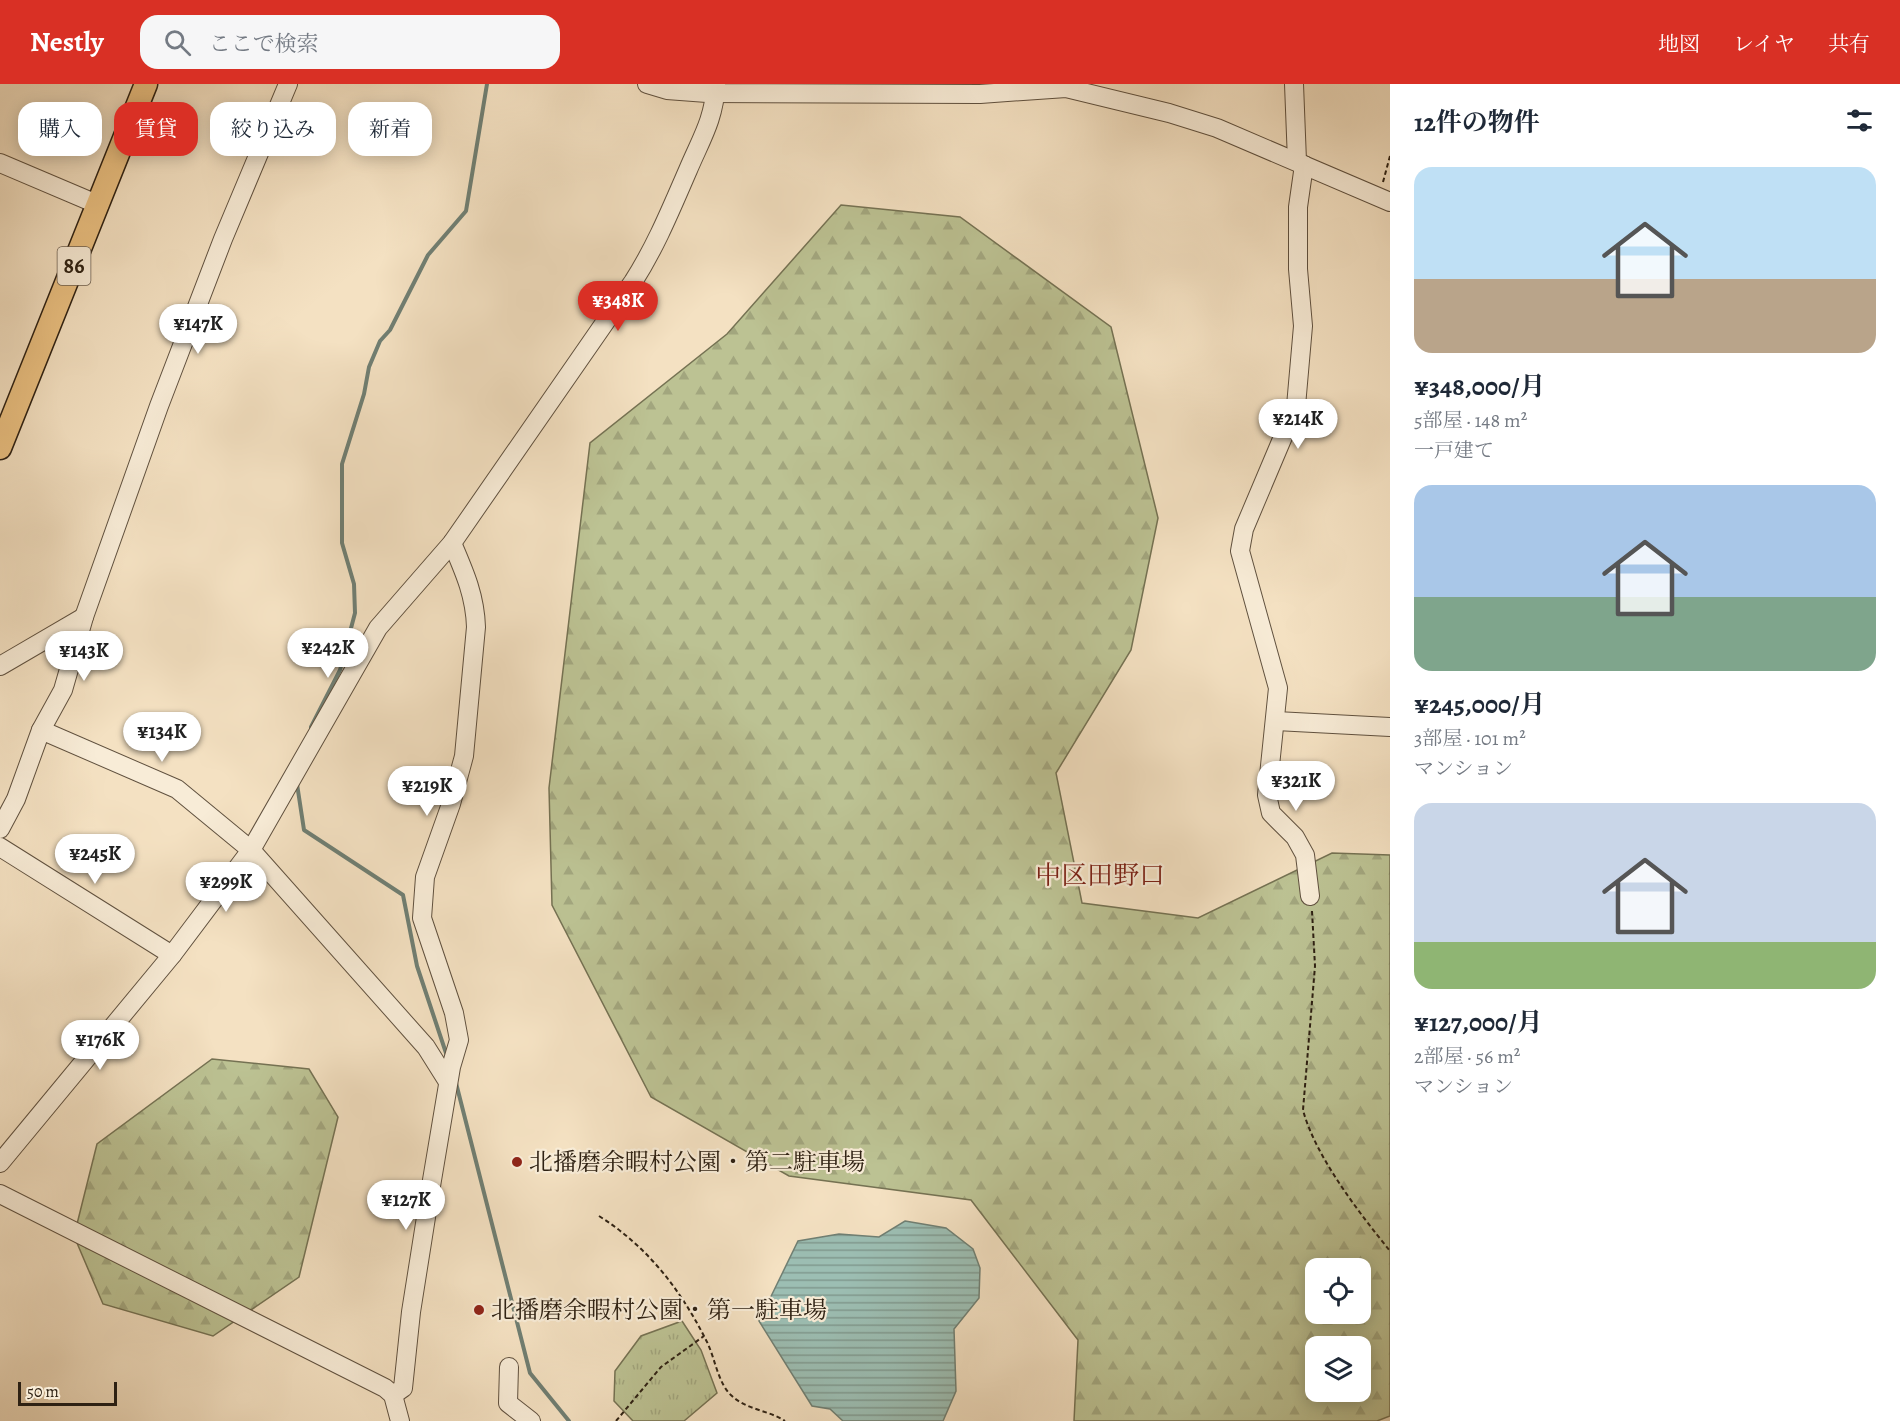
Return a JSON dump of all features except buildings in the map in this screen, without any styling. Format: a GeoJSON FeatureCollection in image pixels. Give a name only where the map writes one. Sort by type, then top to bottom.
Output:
{"type":"FeatureCollection","features":[{"type":"Feature","properties":{"kind":"main road","name":"86"},"geometry":{"type":"LineString","coordinates":[[0,448],[146,84]]}},
{"type":"Feature","properties":{"kind":"street"},"geometry":{"type":"LineString","coordinates":[[0,829],[16,799],[41,730],[63,690],[84,617],[219,250],[288,84]]}},
{"type":"Feature","properties":{"kind":"street"},"geometry":{"type":"LineString","coordinates":[[647,84],[667,90],[716,88],[980,94],[1066,88],[1169,113],[1217,128],[1384,200]]}},
{"type":"Feature","properties":{"kind":"street"},"geometry":{"type":"LineString","coordinates":[[1294,84],[1300,163],[1298,268],[1303,326],[1296,406],[1244,530],[1240,551],[1278,688],[1267,795],[1271,813],[1295,837],[1305,855],[1310,896]]}},
{"type":"Feature","properties":{"kind":"street"},"geometry":{"type":"LineString","coordinates":[[0,1164],[172,955],[251,850],[378,628],[452,543],[654,249],[715,108],[716,88]]}},
{"type":"Feature","properties":{"kind":"street"},"geometry":{"type":"LineString","coordinates":[[0,163],[99,205]]}},
{"type":"Feature","properties":{"kind":"street"},"geometry":{"type":"LineString","coordinates":[[393,1395],[403,1388],[411,1312],[448,1083],[459,1040],[454,1013],[422,918],[425,877],[451,804],[464,756],[476,627],[475,606],[470,583],[452,543]]}},
{"type":"Feature","properties":{"kind":"street"},"geometry":{"type":"LineString","coordinates":[[0,666],[84,617]]}},
{"type":"Feature","properties":{"kind":"street"},"geometry":{"type":"LineString","coordinates":[[1276,721],[1390,727]]}},
{"type":"Feature","properties":{"kind":"street"},"geometry":{"type":"LineString","coordinates":[[41,730],[177,789],[251,850],[426,1047],[448,1083]]}},
{"type":"Feature","properties":{"kind":"street"},"geometry":{"type":"LineString","coordinates":[[0,847],[172,955]]}},
{"type":"Feature","properties":{"kind":"street"},"geometry":{"type":"LineString","coordinates":[[0,1194],[385,1388],[393,1395],[400,1421]]}},
{"type":"Feature","properties":{"kind":"street"},"geometry":{"type":"LineString","coordinates":[[509,1368],[508,1403],[531,1421]]}},
{"type":"Feature","properties":{"kind":"path"},"geometry":{"type":"LineString","coordinates":[[1384,200],[1390,156]]}},
{"type":"Feature","properties":{"kind":"path"},"geometry":{"type":"LineString","coordinates":[[1310,896],[1314,920],[1315,966],[1303,1110],[1309,1133],[1390,1251]]}},
{"type":"Feature","properties":{"kind":"path"},"geometry":{"type":"LineString","coordinates":[[598,1216],[624,1232],[659,1264],[704,1336],[723,1385],[730,1395],[750,1408],[785,1421]]}},
{"type":"Feature","properties":{"kind":"path"},"geometry":{"type":"LineString","coordinates":[[616,1421],[661,1367],[704,1336]]}},
{"type":"Feature","properties":{"kind":"green space"},"geometry":{"type":"Polygon","coordinates":[[[841,205],[960,217],[1111,327],[1158,518],[1131,650],[1056,773],[1082,903],[1198,918],[1332,853],[1390,855],[1390,1416],[1377,1421],[1074,1421],[1078,1340],[971,1200],[789,1176],[651,1097],[552,905],[549,788],[590,443],[727,334],[841,205]]]}},
{"type":"Feature","properties":{"kind":"green space"},"geometry":{"type":"Polygon","coordinates":[[[212,1059],[309,1069],[338,1117],[299,1277],[213,1336],[103,1304],[74,1236],[97,1144],[212,1059]]]}},
{"type":"Feature","properties":{"kind":"green space"},"geometry":{"type":"Polygon","coordinates":[[[682,1321],[701,1350],[717,1393],[684,1421],[633,1421],[614,1401],[615,1371],[641,1336],[682,1321]]]}},
{"type":"Feature","properties":{"kind":"water"},"geometry":{"type":"Polygon","coordinates":[[[905,1221],[946,1228],[973,1249],[980,1268],[979,1298],[954,1329],[956,1391],[943,1421],[843,1421],[830,1409],[812,1406],[759,1321],[798,1241],[839,1234],[879,1237],[905,1221]]]}},
{"type":"Feature","properties":{"kind":"waterway"},"geometry":{"type":"LineString","coordinates":[[311,727],[340,670],[355,613],[354,584],[342,543],[342,464],[364,394],[369,367],[380,341],[390,330],[428,255],[466,211],[487,84]]}},
{"type":"Feature","properties":{"kind":"waterway"},"geometry":{"type":"LineString","coordinates":[[297,784],[304,830],[403,895],[417,966],[447,1056]]}},
{"type":"Feature","properties":{"kind":"waterway"},"geometry":{"type":"LineString","coordinates":[[456,1083],[530,1373],[569,1421]]}},
{"type":"Feature","properties":{"kind":"place","name":"北播磨余暇村公園・第二駐車場"},"geometry":{"type":"Point","coordinates":[517,1162]}},
{"type":"Feature","properties":{"kind":"place","name":"北播磨余暇村公園・第一駐車場"},"geometry":{"type":"Point","coordinates":[479,1310]}},
{"type":"Feature","properties":{"kind":"district","name":"中区田野口"},"geometry":{"type":"Point","coordinates":[1100,875]}}]}
